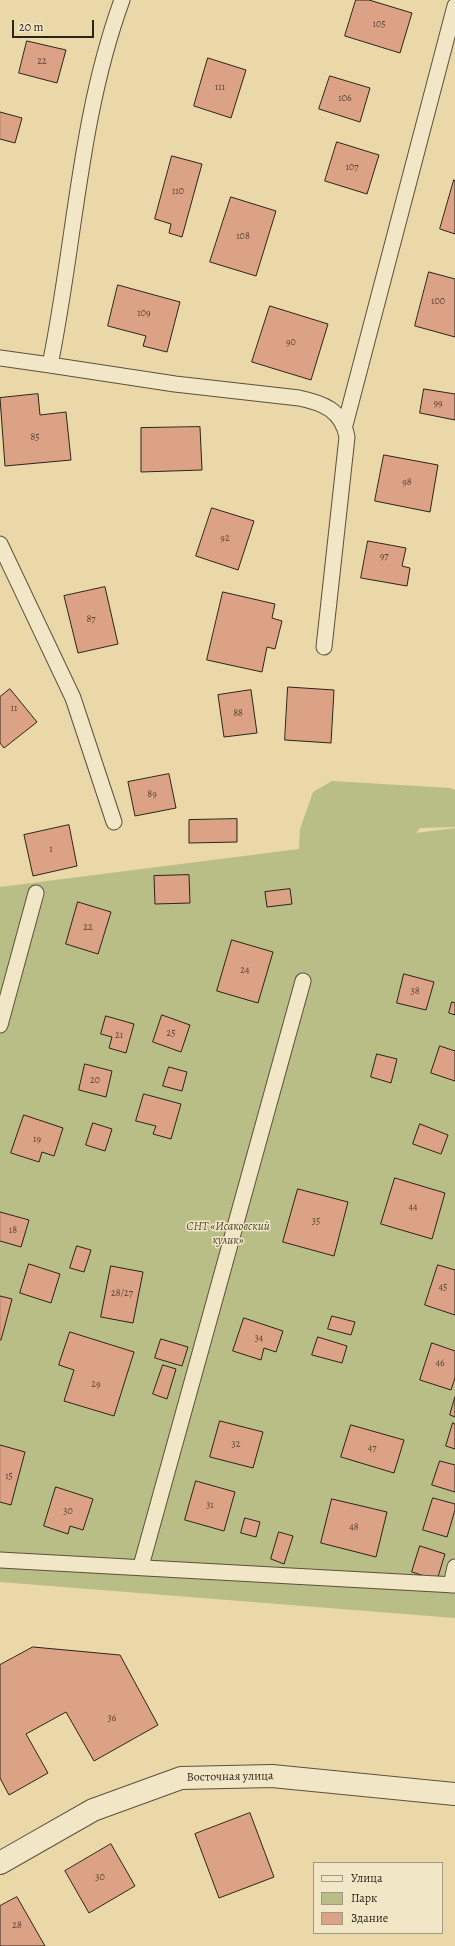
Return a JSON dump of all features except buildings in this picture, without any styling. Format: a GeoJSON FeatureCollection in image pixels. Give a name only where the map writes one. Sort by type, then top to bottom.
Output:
{"type":"FeatureCollection","features":[{"type":"Feature","properties":{"kind":"street","name":"Восточная улица"},"geometry":{"type":"LineString","coordinates":[[0,1863],[93,1810],[181,1778],[272,1776],[455,1794]]}},
{"type":"Feature","properties":{"kind":"lane"},"geometry":{"type":"LineString","coordinates":[[50,365],[61,312],[83,150],[98,74],[108,36],[122,0]]}},
{"type":"Feature","properties":{"kind":"lane"},"geometry":{"type":"LineString","coordinates":[[324,647],[347,437],[345,425],[455,6]]}},
{"type":"Feature","properties":{"kind":"lane"},"geometry":{"type":"LineString","coordinates":[[0,358],[175,384],[299,398],[318,402],[335,412],[345,425]]}},
{"type":"Feature","properties":{"kind":"lane"},"geometry":{"type":"LineString","coordinates":[[0,544],[73,698],[114,822]]}},
{"type":"Feature","properties":{"kind":"lane"},"geometry":{"type":"LineString","coordinates":[[0,1025],[36,893]]}},
{"type":"Feature","properties":{"kind":"lane"},"geometry":{"type":"LineString","coordinates":[[141,1566],[303,981]]}},
{"type":"Feature","properties":{"kind":"lane"},"geometry":{"type":"LineString","coordinates":[[0,1560],[141,1566],[453,1585],[455,1567]]}},
{"type":"Feature","properties":{"kind":"green space","name":"СНТ «Исаковский кулик»"},"geometry":{"type":"Polygon","coordinates":[[[332,781],[450,788],[455,790],[455,827],[420,828],[416,833],[455,828],[455,1618],[0,1582],[0,887],[299,849],[300,829],[313,792],[332,781]]]}}]}
